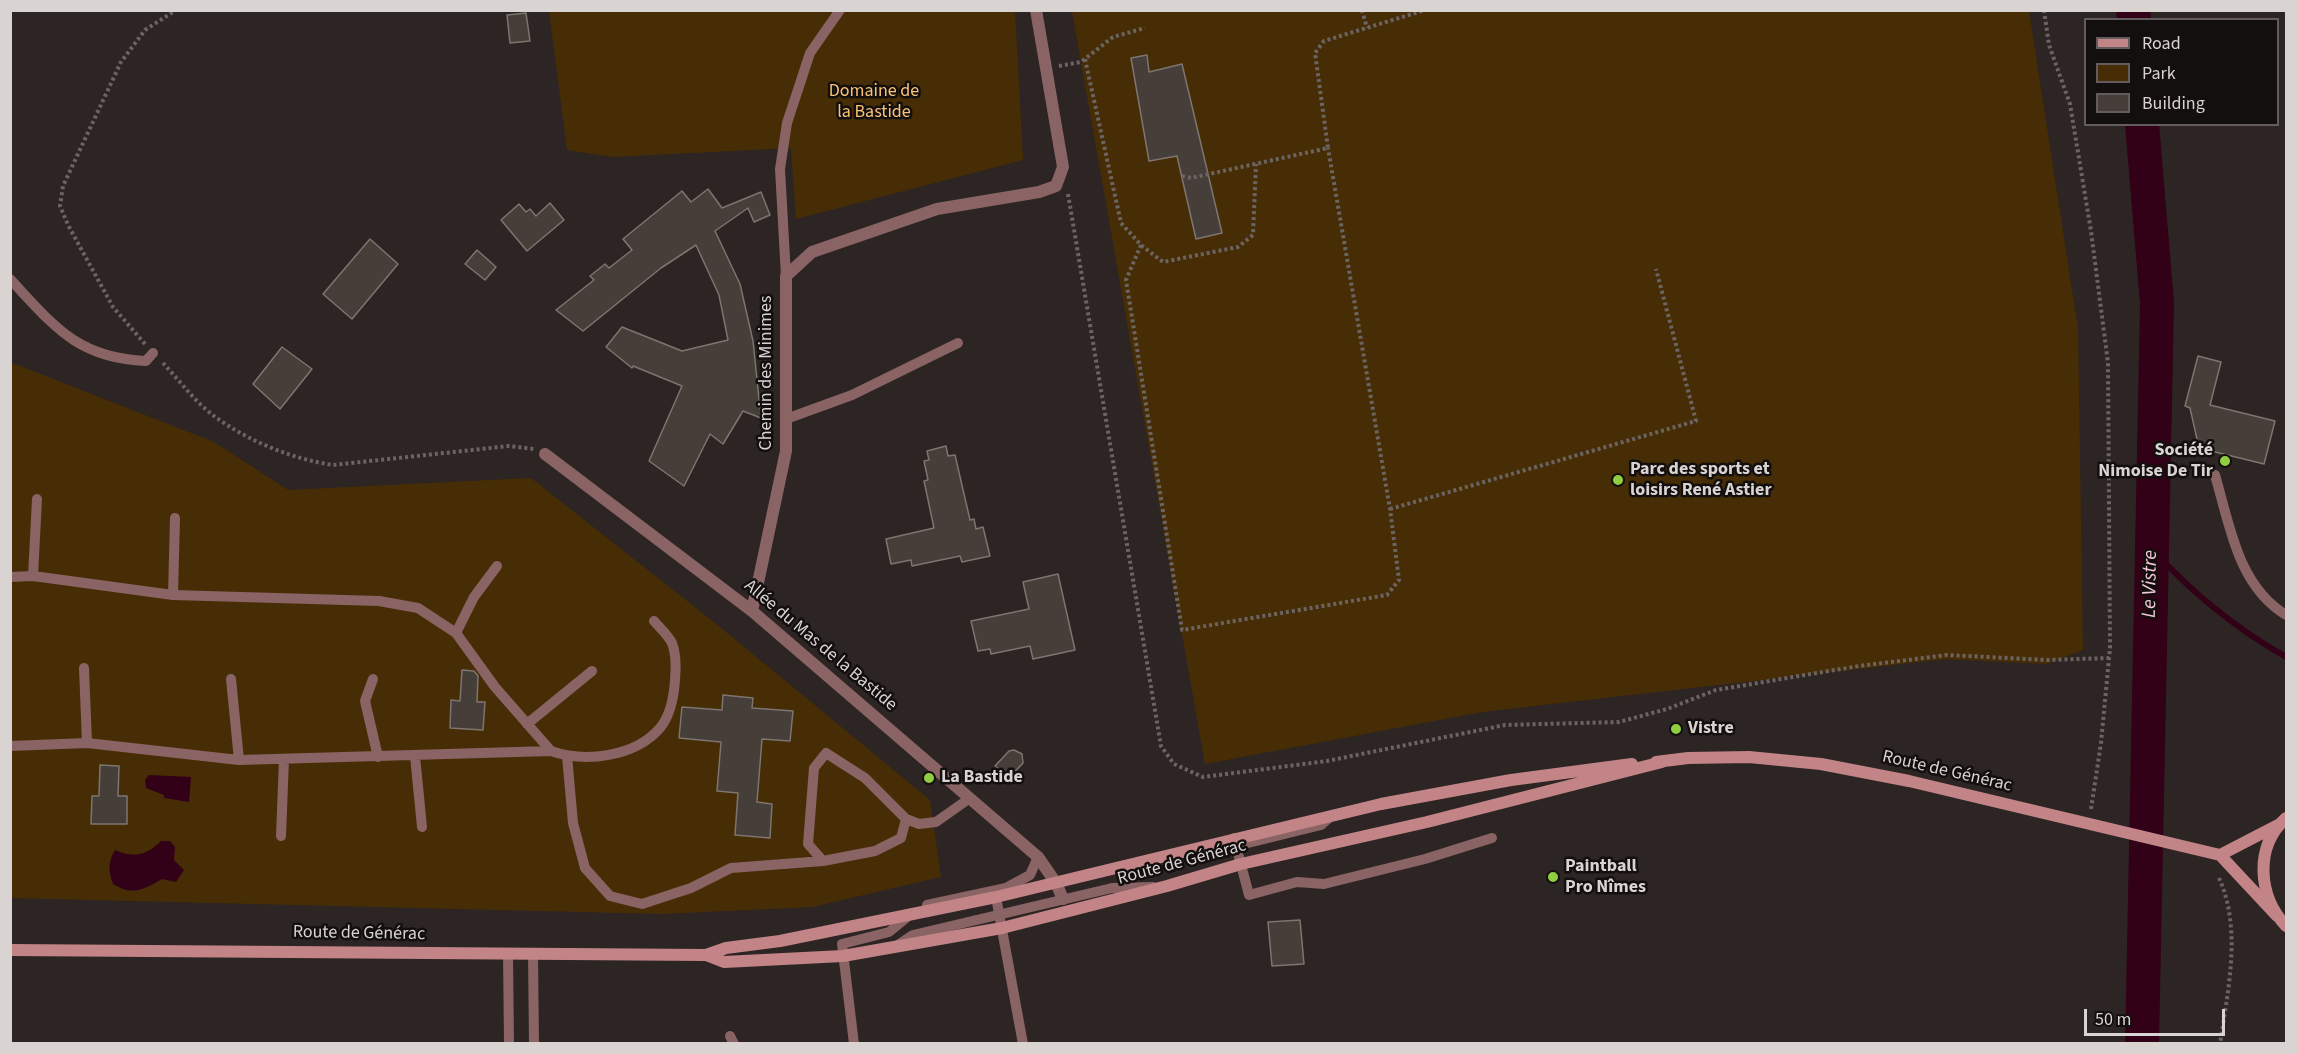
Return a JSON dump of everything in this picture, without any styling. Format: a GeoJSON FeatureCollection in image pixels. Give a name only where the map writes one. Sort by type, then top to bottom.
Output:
{"type":"FeatureCollection","features":[{"type":"Feature","properties":{"kind":"street"},"geometry":{"type":"LineString","coordinates":[[1036,10],[1063,167]]}},
{"type":"Feature","properties":{"kind":"street","name":"Chemin des Minimes"},"geometry":{"type":"LineString","coordinates":[[752,611],[786,451],[786,276],[812,252],[937,209],[1039,192],[1056,186],[1063,167]]}},
{"type":"Feature","properties":{"kind":"street","name":"Allée du Mas de la Bastide"},"geometry":{"type":"LineString","coordinates":[[545,454],[752,611],[970,798],[1038,857],[1056,883],[1063,899]]}},
{"type":"Feature","properties":{"kind":"street","name":"Route de Générac"},"geometry":{"type":"LineString","coordinates":[[10,950],[706,955],[726,948],[780,941],[996,897],[1235,842],[1331,816],[1511,780],[1613,765],[1688,758],[1749,757],[1821,764],[1909,781],[2214,854]]}},
{"type":"Feature","properties":{"kind":"street","name":"Route de Générac"},"geometry":{"type":"LineString","coordinates":[[706,955],[724,962],[843,956],[1002,928],[1167,886],[1241,864],[1427,822],[1662,762]]}},
{"type":"Feature","properties":{"kind":"street"},"geometry":{"type":"LineString","coordinates":[[2283,821],[2214,854],[2286,926]]}},
{"type":"Feature","properties":{"kind":"street"},"geometry":{"type":"LineString","coordinates":[[2277,916],[2266,894],[2263,870],[2267,846],[2283,821]]}},
{"type":"Feature","properties":{"kind":"lane"},"geometry":{"type":"LineString","coordinates":[[786,276],[780,169],[787,123],[810,53],[840,10]]}},
{"type":"Feature","properties":{"kind":"lane"},"geometry":{"type":"LineString","coordinates":[[10,279],[59,331],[89,351],[121,360],[146,361],[153,353]]}},
{"type":"Feature","properties":{"kind":"lane"},"geometry":{"type":"LineString","coordinates":[[786,419],[852,395],[958,343]]}},
{"type":"Feature","properties":{"kind":"lane"},"geometry":{"type":"LineString","coordinates":[[2215,475],[2241,565],[2269,604],[2286,615]]}},
{"type":"Feature","properties":{"kind":"lane"},"geometry":{"type":"LineString","coordinates":[[33,576],[38,498]]}},
{"type":"Feature","properties":{"kind":"lane"},"geometry":{"type":"LineString","coordinates":[[173,595],[175,518]]}},
{"type":"Feature","properties":{"kind":"lane"},"geometry":{"type":"LineString","coordinates":[[456,633],[474,597],[497,567]]}},
{"type":"Feature","properties":{"kind":"lane"},"geometry":{"type":"LineString","coordinates":[[10,577],[33,576],[173,595],[379,601],[418,608],[456,633],[495,687],[551,752]]}},
{"type":"Feature","properties":{"kind":"lane"},"geometry":{"type":"LineString","coordinates":[[10,746],[87,743],[239,760],[551,752],[567,756],[617,754],[639,744],[661,728],[674,698],[676,668],[672,643],[654,621]]}},
{"type":"Feature","properties":{"kind":"lane"},"geometry":{"type":"LineString","coordinates":[[84,668],[87,743]]}},
{"type":"Feature","properties":{"kind":"lane"},"geometry":{"type":"LineString","coordinates":[[527,724],[592,671]]}},
{"type":"Feature","properties":{"kind":"lane"},"geometry":{"type":"LineString","coordinates":[[231,679],[239,760]]}},
{"type":"Feature","properties":{"kind":"lane"},"geometry":{"type":"LineString","coordinates":[[373,679],[365,701],[378,757]]}},
{"type":"Feature","properties":{"kind":"lane"},"geometry":{"type":"LineString","coordinates":[[823,861],[808,844],[814,768],[826,753],[865,778],[906,819],[918,824],[936,822],[970,798]]}},
{"type":"Feature","properties":{"kind":"lane"},"geometry":{"type":"LineString","coordinates":[[415,756],[422,827]]}},
{"type":"Feature","properties":{"kind":"lane"},"geometry":{"type":"LineString","coordinates":[[567,756],[573,823],[585,868],[610,896],[642,904],[691,888],[731,868],[823,861],[875,851],[901,838],[906,819]]}},
{"type":"Feature","properties":{"kind":"lane"},"geometry":{"type":"LineString","coordinates":[[281,836],[285,759]]}},
{"type":"Feature","properties":{"kind":"lane"},"geometry":{"type":"LineString","coordinates":[[1235,842],[1249,895],[1297,882],[1324,884],[1425,860],[1492,838]]}},
{"type":"Feature","properties":{"kind":"lane"},"geometry":{"type":"LineString","coordinates":[[780,941],[822,927],[1006,888],[1030,875],[1038,857]]}},
{"type":"Feature","properties":{"kind":"lane"},"geometry":{"type":"LineString","coordinates":[[895,947],[913,935],[1112,888],[1167,886]]}},
{"type":"Feature","properties":{"kind":"lane"},"geometry":{"type":"LineString","coordinates":[[996,897],[1023,1044]]}},
{"type":"Feature","properties":{"kind":"lane"},"geometry":{"type":"LineString","coordinates":[[854,1044],[842,944],[889,932],[913,913]]}},
{"type":"Feature","properties":{"kind":"lane"},"geometry":{"type":"LineString","coordinates":[[508,954],[509,1044]]}},
{"type":"Feature","properties":{"kind":"lane"},"geometry":{"type":"LineString","coordinates":[[533,954],[534,1044]]}},
{"type":"Feature","properties":{"kind":"path"},"geometry":{"type":"LineString","coordinates":[[176,10],[145,30],[121,62],[63,186],[60,206],[113,307],[153,353],[214,416],[273,449],[306,461],[333,465],[509,446],[529,446],[545,454]]}},
{"type":"Feature","properties":{"kind":"path"},"geometry":{"type":"LineString","coordinates":[[1362,10],[1367,28]]}},
{"type":"Feature","properties":{"kind":"path"},"geometry":{"type":"LineString","coordinates":[[1141,245],[1126,280],[1182,630],[1387,595],[1399,580],[1390,509],[1328,148],[1315,53],[1324,41],[1425,10]]}},
{"type":"Feature","properties":{"kind":"path"},"geometry":{"type":"LineString","coordinates":[[2044,10],[2049,45],[2070,104],[2091,231],[2108,363],[2109,658],[2101,743],[2089,824]]}},
{"type":"Feature","properties":{"kind":"path"},"geometry":{"type":"LineString","coordinates":[[1047,68],[1085,59],[1113,37],[1145,28]]}},
{"type":"Feature","properties":{"kind":"path"},"geometry":{"type":"LineString","coordinates":[[1085,59],[1121,223],[1141,245],[1163,262],[1238,248],[1253,235],[1256,164]]}},
{"type":"Feature","properties":{"kind":"path"},"geometry":{"type":"LineString","coordinates":[[1182,176],[1191,178],[1328,148]]}},
{"type":"Feature","properties":{"kind":"path"},"geometry":{"type":"LineString","coordinates":[[1063,167],[1161,746],[1174,764],[1193,773],[1203,777],[1327,761],[1505,725],[1619,722],[1667,709],[1716,690],[1859,666],[1947,655],[2048,660],[2109,658]]}},
{"type":"Feature","properties":{"kind":"path"},"geometry":{"type":"LineString","coordinates":[[1390,509],[1696,422],[1656,269]]}},
{"type":"Feature","properties":{"kind":"path"},"geometry":{"type":"LineString","coordinates":[[2214,854],[2229,901],[2231,968],[2220,1044]]}},
{"type":"Feature","properties":{"kind":"green space","name":"Domaine de la Bastide"},"geometry":{"type":"Polygon","coordinates":[[[549,11],[1015,11],[1023,160],[796,219],[791,148],[613,157],[567,150],[549,11]]]}},
{"type":"Feature","properties":{"kind":"green space","name":"Parc des sports et loisirs René Astier"},"geometry":{"type":"Polygon","coordinates":[[[1072,11],[2029,11],[2078,329],[2083,650],[2047,664],[1946,659],[1482,712],[1205,764],[1072,11]]]}},
{"type":"Feature","properties":{"kind":"green space"},"geometry":{"type":"Polygon","coordinates":[[[10,362],[214,442],[288,490],[531,478],[715,623],[930,800],[941,877],[812,907],[662,914],[11,898],[10,362]]]}},
{"type":"Feature","properties":{"kind":"shaded area"},"geometry":{"type":"Polygon","coordinates":[[[149,775],[191,777],[189,802],[164,798],[164,795],[146,788],[145,780],[149,775]]]}},
{"type":"Feature","properties":{"kind":"shaded area"},"geometry":{"type":"Polygon","coordinates":[[[161,841],[170,841],[175,847],[174,860],[184,870],[176,882],[162,879],[143,889],[132,891],[113,884],[110,867],[115,850],[134,855],[145,853],[161,841]]]}},
{"type":"Feature","properties":{"kind":"building"},"geometry":{"type":"Polygon","coordinates":[[[526,13],[530,41],[510,43],[507,15],[526,13]]]}},
{"type":"Feature","properties":{"kind":"building"},"geometry":{"type":"Polygon","coordinates":[[[1147,55],[1149,72],[1182,64],[1222,233],[1196,239],[1177,156],[1149,161],[1131,58],[1147,55]]]}},
{"type":"Feature","properties":{"kind":"building"},"geometry":{"type":"Polygon","coordinates":[[[708,189],[722,208],[761,192],[770,215],[754,222],[748,208],[715,231],[740,284],[753,341],[761,418],[743,411],[723,444],[710,434],[684,486],[649,461],[682,386],[633,366],[632,368],[606,347],[622,327],[682,351],[728,340],[719,295],[696,245],[661,268],[583,331],[556,310],[594,280],[590,276],[605,264],[609,268],[632,250],[623,239],[682,191],[691,202],[708,189]]]}},
{"type":"Feature","properties":{"kind":"building"},"geometry":{"type":"Polygon","coordinates":[[[550,203],[564,220],[527,251],[501,220],[519,204],[526,212],[530,209],[536,216],[550,203]]]}},
{"type":"Feature","properties":{"kind":"building"},"geometry":{"type":"Polygon","coordinates":[[[370,239],[398,264],[352,319],[323,294],[370,239]]]}},
{"type":"Feature","properties":{"kind":"building"},"geometry":{"type":"Polygon","coordinates":[[[477,250],[496,267],[485,280],[465,264],[477,250]]]}},
{"type":"Feature","properties":{"kind":"building"},"geometry":{"type":"Polygon","coordinates":[[[282,347],[312,369],[280,409],[253,384],[282,347]]]}},
{"type":"Feature","properties":{"kind":"building"},"geometry":{"type":"Polygon","coordinates":[[[2198,356],[2221,362],[2210,405],[2275,421],[2264,464],[2199,448],[2190,408],[2185,406],[2198,356]]]}},
{"type":"Feature","properties":{"kind":"building"},"geometry":{"type":"Polygon","coordinates":[[[946,446],[948,456],[955,455],[970,520],[974,519],[976,529],[983,527],[990,556],[962,562],[960,556],[912,566],[911,560],[891,564],[886,539],[934,528],[924,481],[928,480],[924,461],[929,460],[927,451],[946,446]]]}},
{"type":"Feature","properties":{"kind":"building"},"geometry":{"type":"Polygon","coordinates":[[[1058,574],[1075,650],[1033,659],[1030,646],[991,654],[990,649],[978,651],[971,621],[1029,609],[1023,582],[1058,574]]]}},
{"type":"Feature","properties":{"kind":"building"},"geometry":{"type":"Polygon","coordinates":[[[462,670],[474,671],[478,676],[477,702],[485,702],[483,730],[450,728],[451,700],[460,701],[462,670]]]}},
{"type":"Feature","properties":{"kind":"building"},"geometry":{"type":"Polygon","coordinates":[[[723,695],[753,698],[752,708],[793,711],[790,741],[762,739],[757,802],[772,804],[770,838],[735,835],[738,793],[717,791],[721,742],[679,738],[682,707],[722,710],[723,695]]]}},
{"type":"Feature","properties":{"kind":"building"},"geometry":{"type":"Polygon","coordinates":[[[1014,750],[1022,754],[1023,763],[1009,778],[995,766],[1009,751],[1014,750]]]}},
{"type":"Feature","properties":{"kind":"building"},"geometry":{"type":"Polygon","coordinates":[[[100,765],[119,766],[118,796],[127,796],[127,824],[91,824],[92,796],[99,796],[100,765]]]}},
{"type":"Feature","properties":{"kind":"building"},"geometry":{"type":"Polygon","coordinates":[[[1300,920],[1304,964],[1272,966],[1268,922],[1300,920]]]}},
{"type":"Feature","properties":{"kind":"waterway","name":"Le Vistre"},"geometry":{"type":"LineString","coordinates":[[2133,10],[2134,18]]}},
{"type":"Feature","properties":{"kind":"waterway","name":"Le Vistre"},"geometry":{"type":"LineString","coordinates":[[2142,126],[2157,303],[2142,1044]]}},
{"type":"Feature","properties":{"kind":"waterway"},"geometry":{"type":"LineString","coordinates":[[2152,549],[2215,609],[2286,657]]}},
{"type":"Feature","properties":{"kind":"place","name":"Société Nimoise De Tir"},"geometry":{"type":"Point","coordinates":[2225,461]}},
{"type":"Feature","properties":{"kind":"place","name":"Parc des sports et loisirs René Astier"},"geometry":{"type":"Point","coordinates":[1618,480]}},
{"type":"Feature","properties":{"kind":"place","name":"Vistre"},"geometry":{"type":"Point","coordinates":[1676,729]}},
{"type":"Feature","properties":{"kind":"place","name":"La Bastide"},"geometry":{"type":"Point","coordinates":[929,778]}},
{"type":"Feature","properties":{"kind":"place","name":"Paintball Pro Nîmes"},"geometry":{"type":"Point","coordinates":[1553,877]}}]}
